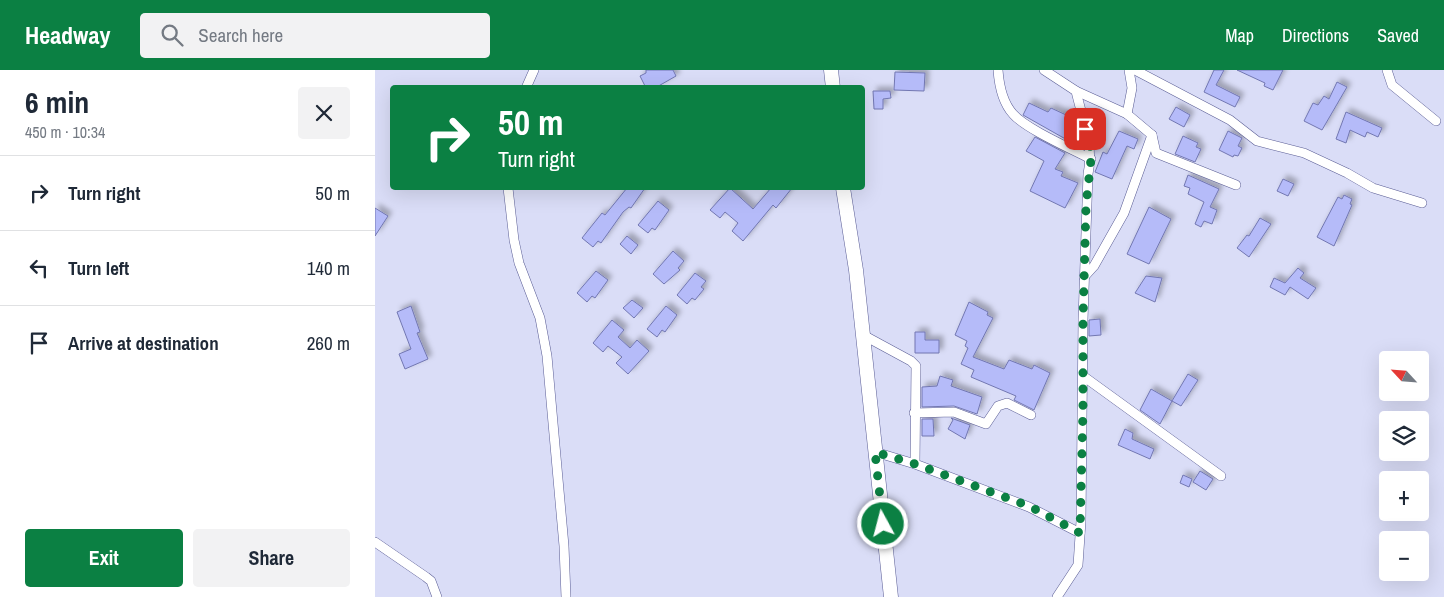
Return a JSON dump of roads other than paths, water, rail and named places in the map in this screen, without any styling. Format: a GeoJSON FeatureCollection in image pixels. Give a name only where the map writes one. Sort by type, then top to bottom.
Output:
{"type":"FeatureCollection","features":[{"type":"Feature","properties":{"kind":"main road"},"geometry":{"type":"LineString","coordinates":[[831,70],[833,85]]}},
{"type":"Feature","properties":{"kind":"main road"},"geometry":{"type":"LineString","coordinates":[[843,190],[856,270],[891,597]]}},
{"type":"Feature","properties":{"kind":"street"},"geometry":{"type":"LineString","coordinates":[[527,85],[534,70]]}},
{"type":"Feature","properties":{"kind":"street"},"geometry":{"type":"LineString","coordinates":[[998,70],[1003,93],[1013,114],[1033,128],[1091,159]]}},
{"type":"Feature","properties":{"kind":"street"},"geometry":{"type":"LineString","coordinates":[[1043,70],[1076,91],[1127,114],[1152,135],[1156,152],[1236,185]]}},
{"type":"Feature","properties":{"kind":"street"},"geometry":{"type":"LineString","coordinates":[[1127,114],[1133,88],[1129,70]]}},
{"type":"Feature","properties":{"kind":"street"},"geometry":{"type":"LineString","coordinates":[[1135,70],[1230,120],[1257,141],[1304,153],[1347,173],[1373,188],[1422,203]]}},
{"type":"Feature","properties":{"kind":"street"},"geometry":{"type":"LineString","coordinates":[[1387,70],[1392,85],[1435,121]]}},
{"type":"Feature","properties":{"kind":"street"},"geometry":{"type":"LineString","coordinates":[[1057,597],[1077,565],[1080,533],[1084,277],[1087,182],[1091,159],[1090,144],[1076,91]]}},
{"type":"Feature","properties":{"kind":"street"},"geometry":{"type":"LineString","coordinates":[[1084,277],[1094,266],[1124,213],[1152,135]]}},
{"type":"Feature","properties":{"kind":"street"},"geometry":{"type":"LineString","coordinates":[[508,190],[517,255],[540,318],[547,356],[565,546],[566,597]]}},
{"type":"Feature","properties":{"kind":"street"},"geometry":{"type":"LineString","coordinates":[[863,335],[911,361],[915,366],[915,464]]}},
{"type":"Feature","properties":{"kind":"street"},"geometry":{"type":"LineString","coordinates":[[1083,376],[1221,476]]}},
{"type":"Feature","properties":{"kind":"street"},"geometry":{"type":"LineString","coordinates":[[914,413],[954,412],[986,424],[998,406],[1007,403],[1031,415]]}},
{"type":"Feature","properties":{"kind":"street"},"geometry":{"type":"LineString","coordinates":[[875,452],[915,464],[1029,506],[1080,533]]}},
{"type":"Feature","properties":{"kind":"street"},"geometry":{"type":"LineString","coordinates":[[375,542],[427,577],[434,587],[437,597]]}}]}
